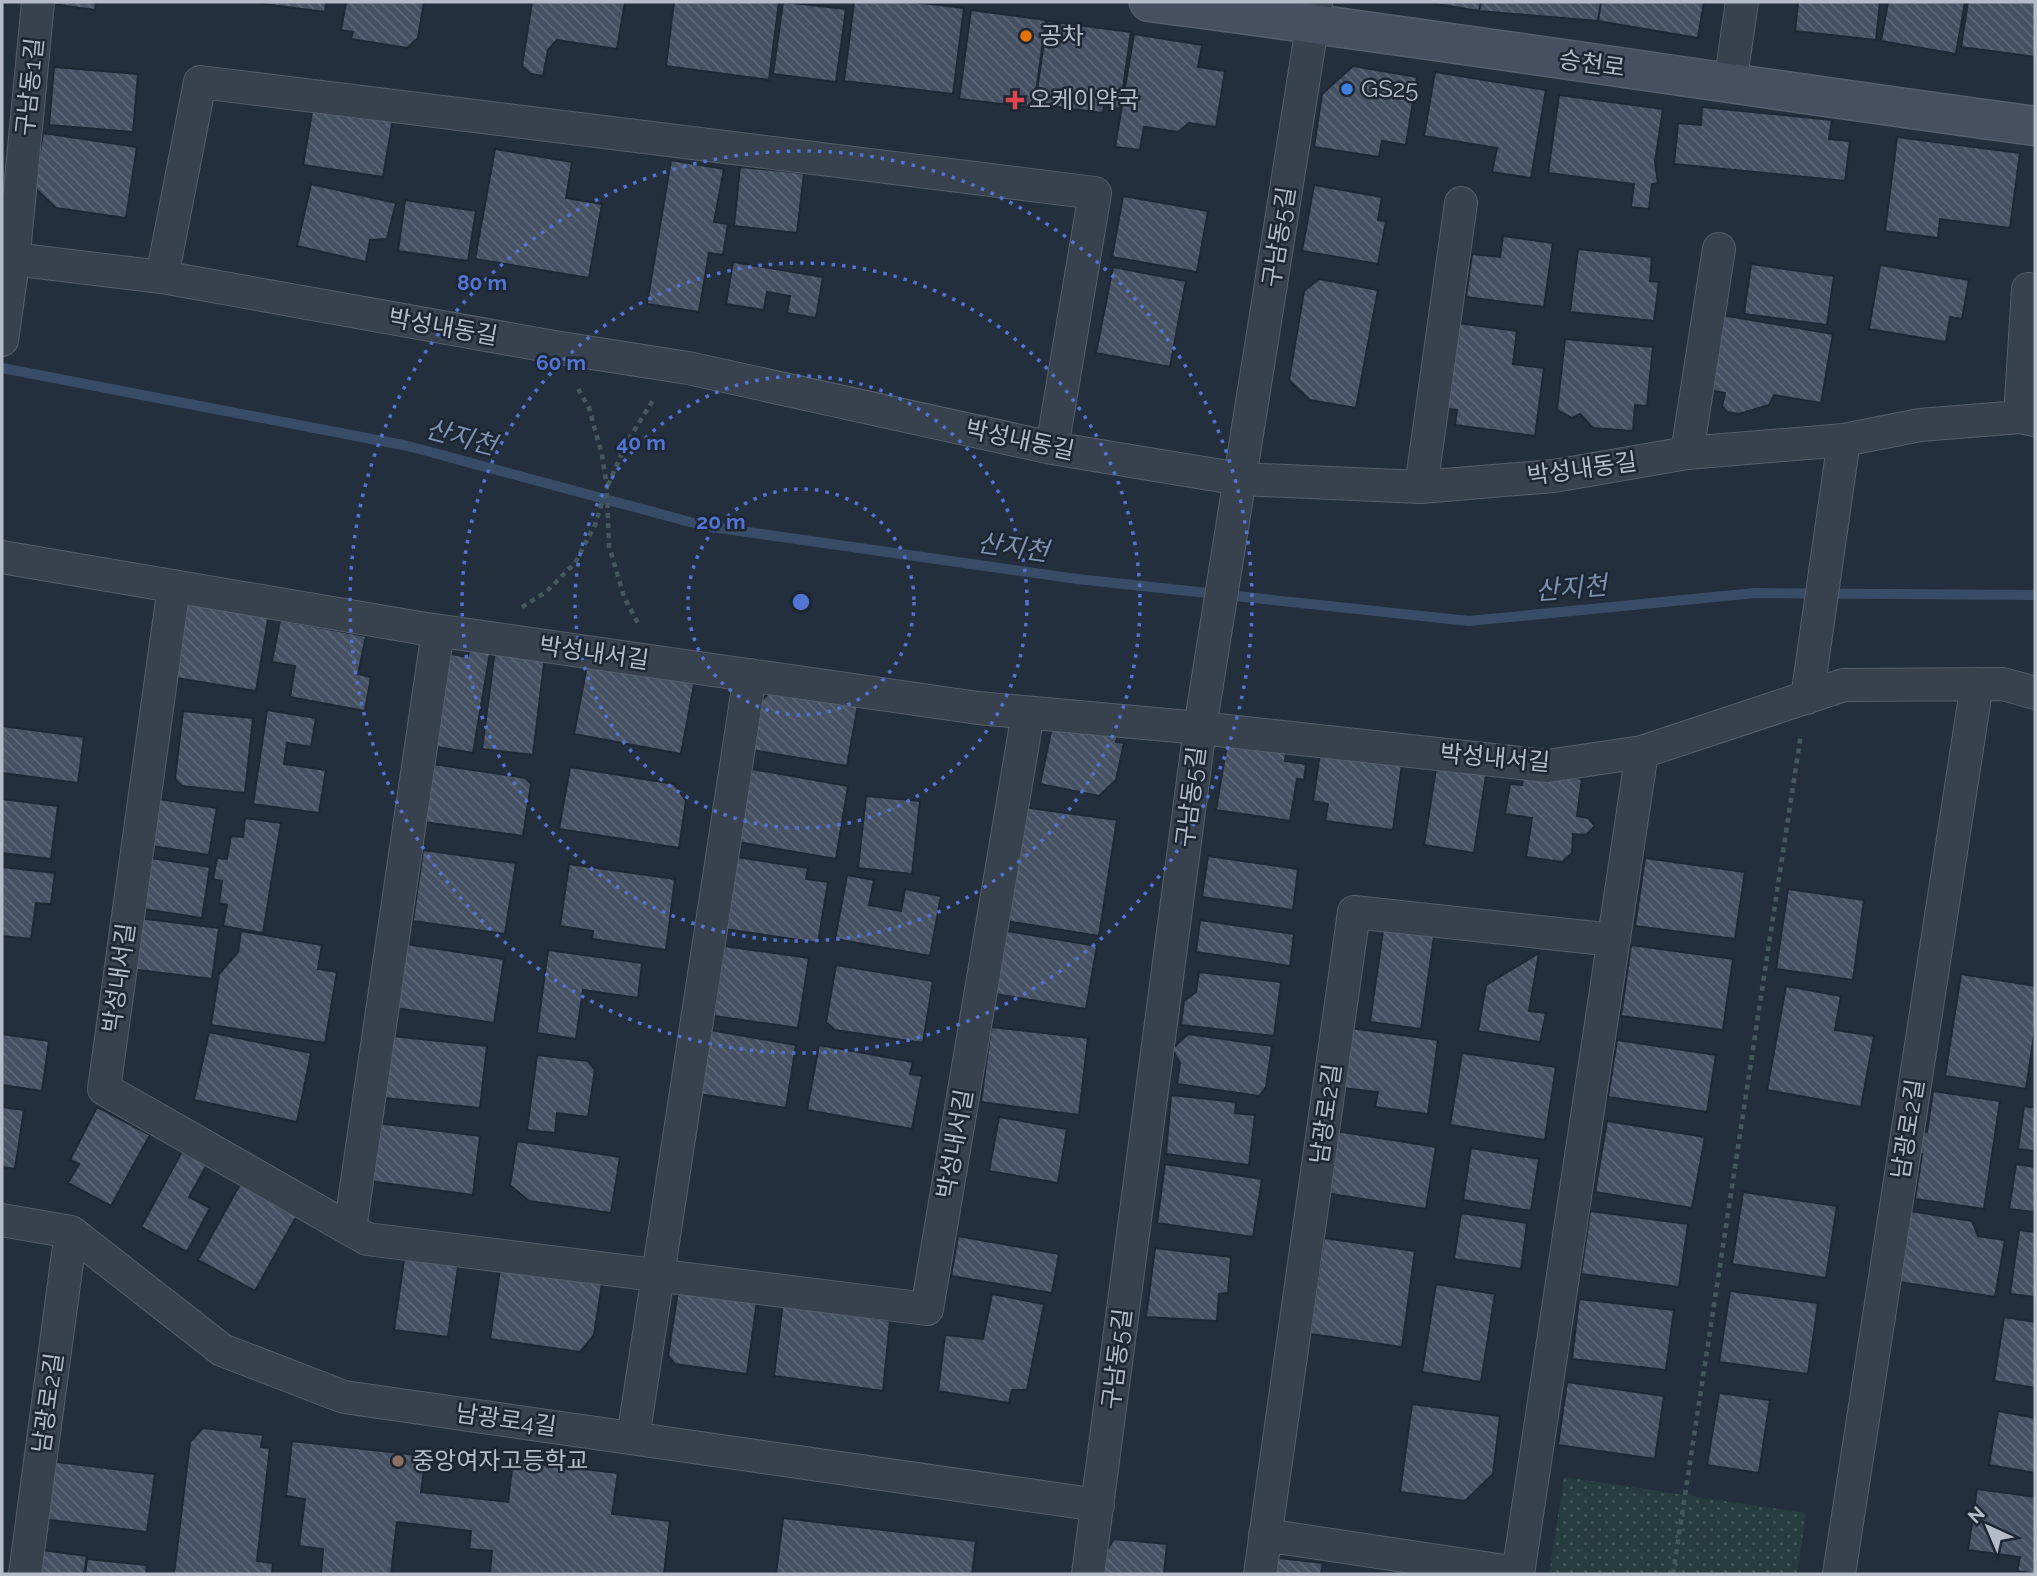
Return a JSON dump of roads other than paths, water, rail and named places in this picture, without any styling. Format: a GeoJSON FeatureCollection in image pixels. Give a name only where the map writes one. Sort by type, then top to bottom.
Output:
{"type":"FeatureCollection","features":[{"type":"Feature","properties":{"kind":"main road","name":"승천로"},"geometry":{"type":"LineString","coordinates":[[1149,2],[1314,12],[1730,84],[2035,126]]}},
{"type":"Feature","properties":{"kind":"street","name":"구남동1길"},"geometry":{"type":"LineString","coordinates":[[2,340],[38,2]]}},
{"type":"Feature","properties":{"kind":"street"},"geometry":{"type":"LineString","coordinates":[[1730,84],[1742,2]]}},
{"type":"Feature","properties":{"kind":"street","name":"구남동5길"},"geometry":{"type":"LineString","coordinates":[[1088,1574],[1200,727],[1314,12]]}},
{"type":"Feature","properties":{"kind":"street"},"geometry":{"type":"LineString","coordinates":[[162,277],[200,82],[1095,192],[1052,448]]}},
{"type":"Feature","properties":{"kind":"street"},"geometry":{"type":"LineString","coordinates":[[1421,486],[1461,203]]}},
{"type":"Feature","properties":{"kind":"street"},"geometry":{"type":"LineString","coordinates":[[1687,453],[1719,249]]}},
{"type":"Feature","properties":{"kind":"street","name":"박성내동길"},"geometry":{"type":"LineString","coordinates":[[9,260],[162,277],[554,347],[688,368],[1052,448],[1240,479],[1421,486],[1554,476],[1687,453],[1844,439],[1920,425],[2028,419]]}},
{"type":"Feature","properties":{"kind":"street"},"geometry":{"type":"LineString","coordinates":[[2028,289],[2028,419]]}},
{"type":"Feature","properties":{"kind":"street"},"geometry":{"type":"LineString","coordinates":[[1807,698],[1844,439]]}},
{"type":"Feature","properties":{"kind":"street","name":"박성내서길"},"geometry":{"type":"LineString","coordinates":[[2,557],[438,631],[978,708],[1200,727],[1547,766],[1643,752],[1844,685],[2003,684],[2035,693]]}},
{"type":"Feature","properties":{"kind":"street","name":"박성내서길"},"geometry":{"type":"LineString","coordinates":[[174,586],[104,1089],[367,1239],[927,1308],[1028,713]]}},
{"type":"Feature","properties":{"kind":"street"},"geometry":{"type":"LineString","coordinates":[[350,1229],[438,631]]}},
{"type":"Feature","properties":{"kind":"street"},"geometry":{"type":"LineString","coordinates":[[633,1438],[750,675]]}},
{"type":"Feature","properties":{"kind":"street","name":"남광로2길"},"geometry":{"type":"LineString","coordinates":[[1839,1574],[1977,684]]}},
{"type":"Feature","properties":{"kind":"street"},"geometry":{"type":"LineString","coordinates":[[1265,1535],[1518,1574],[1643,752]]}},
{"type":"Feature","properties":{"kind":"street","name":"남광로2길"},"geometry":{"type":"LineString","coordinates":[[1260,1574],[1354,912],[1614,940]]}},
{"type":"Feature","properties":{"kind":"street","name":"남광로4길"},"geometry":{"type":"LineString","coordinates":[[2,1220],[71,1232],[222,1350],[344,1397],[1098,1505]]}},
{"type":"Feature","properties":{"kind":"street","name":"남광로2길"},"geometry":{"type":"LineString","coordinates":[[25,1574],[71,1232]]}},
{"type":"Feature","properties":{"kind":"waterway","name":"산지천"},"geometry":{"type":"LineString","coordinates":[[2,368],[408,446],[705,526],[1077,579],[1469,621],[1755,593],[2035,595]]}},
{"type":"Feature","properties":{"kind":"place","name":"공차"},"geometry":{"type":"Point","coordinates":[1026,36]}},
{"type":"Feature","properties":{"kind":"place","name":"GS25"},"geometry":{"type":"Point","coordinates":[1347,89]}},
{"type":"Feature","properties":{"kind":"place","name":"오케이약국"},"geometry":{"type":"Point","coordinates":[1015,100]}},
{"type":"Feature","properties":{"kind":"place","name":"중앙여자고등학교"},"geometry":{"type":"Point","coordinates":[398,1461]}}]}
